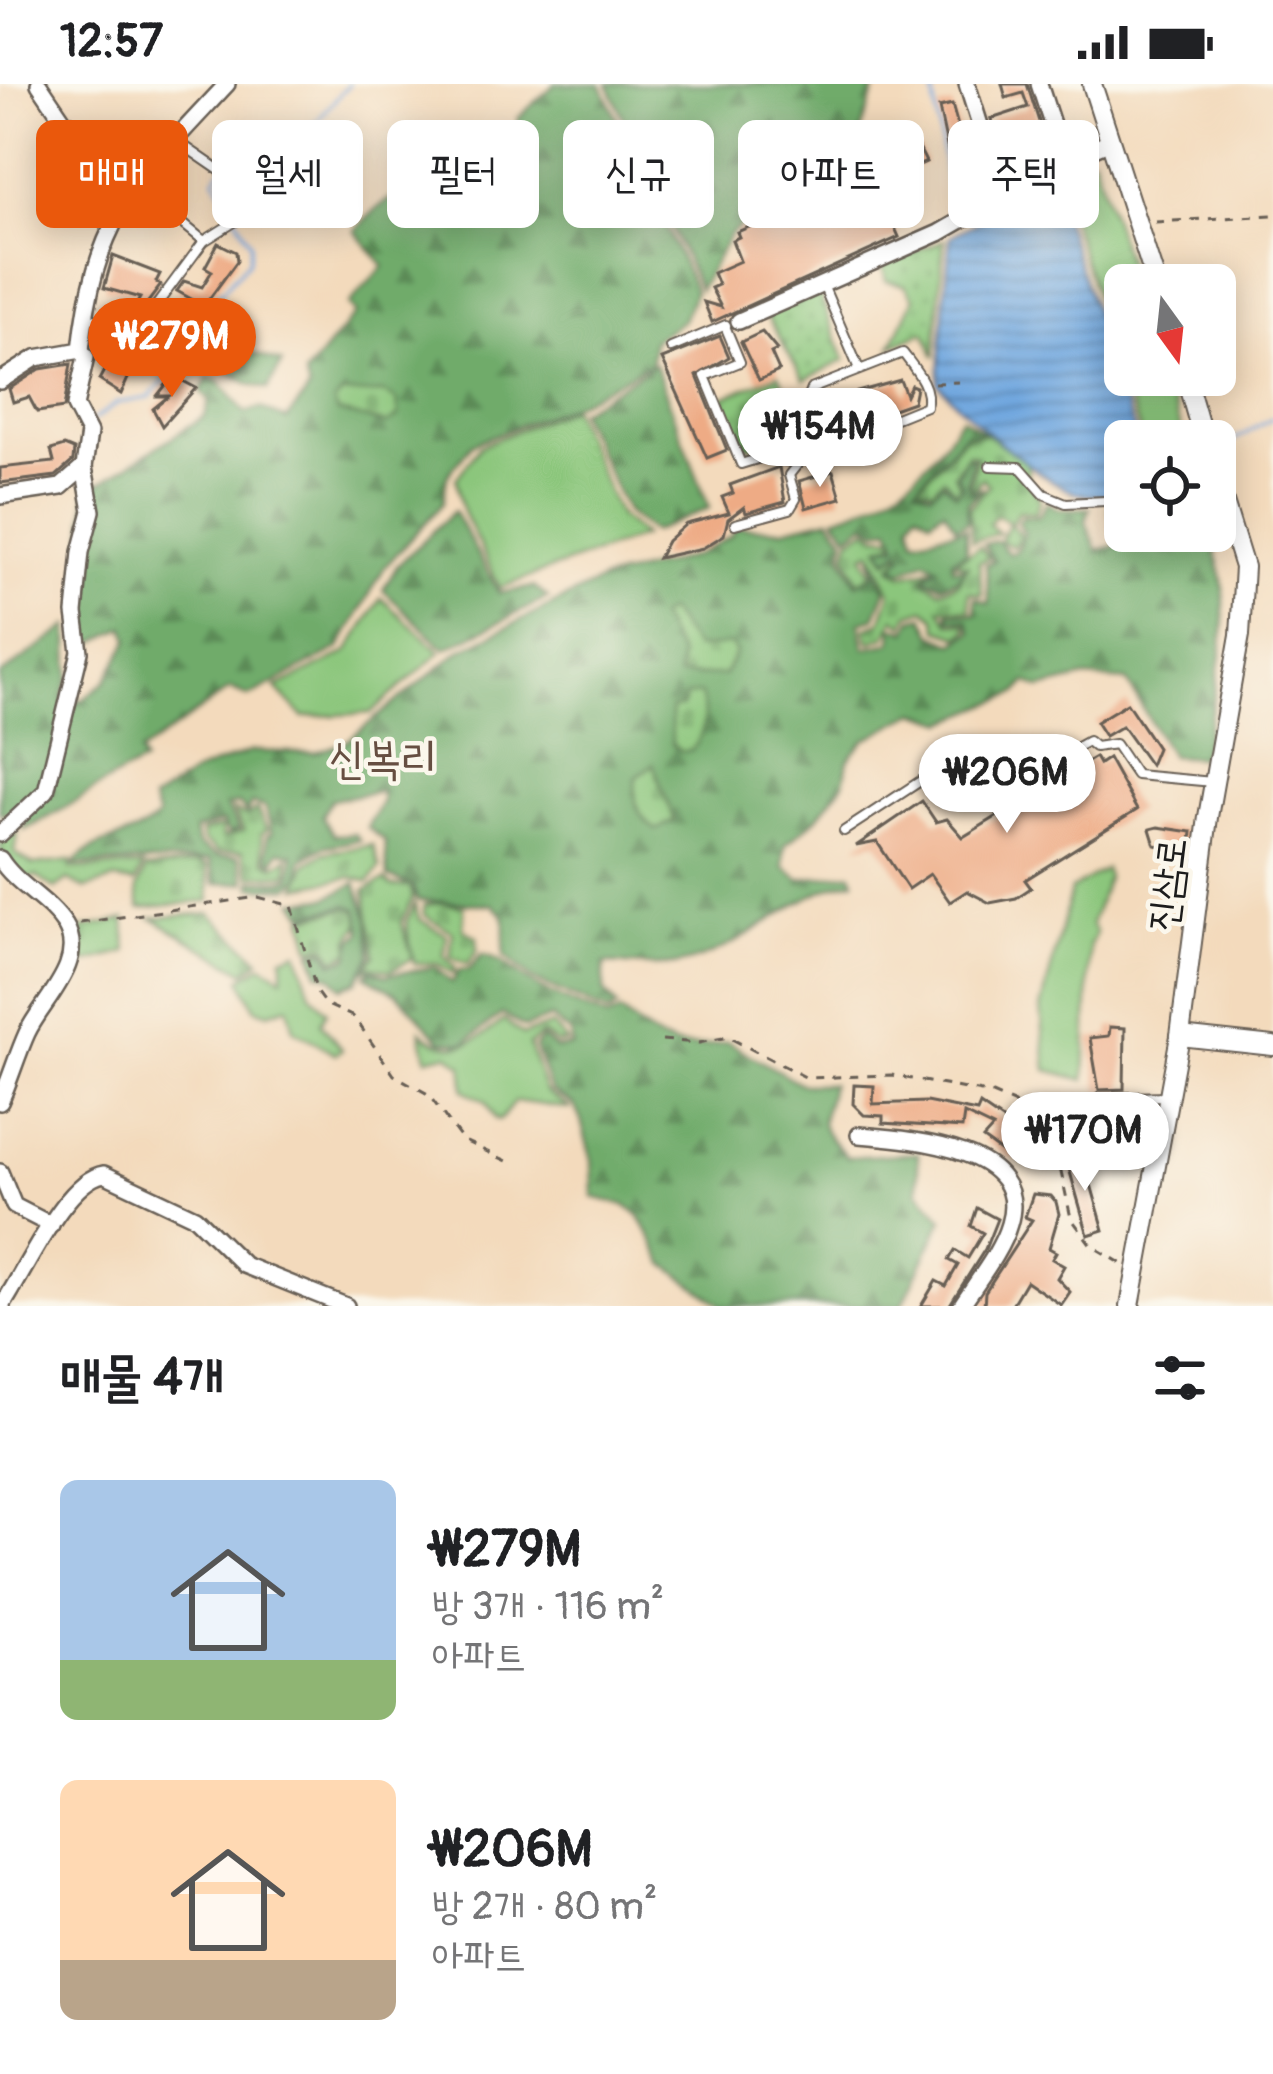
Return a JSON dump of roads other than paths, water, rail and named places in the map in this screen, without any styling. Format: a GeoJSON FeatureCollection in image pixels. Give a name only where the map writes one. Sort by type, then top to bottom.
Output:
{"type":"FeatureCollection","features":[{"type":"Feature","properties":{"kind":"street"},"geometry":{"type":"LineString","coordinates":[[39,84],[63,120]]}},
{"type":"Feature","properties":{"kind":"street"},"geometry":{"type":"LineString","coordinates":[[188,126],[227,84]]}},
{"type":"Feature","properties":{"kind":"street"},"geometry":{"type":"LineString","coordinates":[[967,84],[978,120]]}},
{"type":"Feature","properties":{"kind":"street"},"geometry":{"type":"LineString","coordinates":[[1040,84],[1051,120]]}},
{"type":"Feature","properties":{"kind":"street"},"geometry":{"type":"LineString","coordinates":[[1092,84],[1151,264]]}},
{"type":"Feature","properties":{"kind":"street"},"geometry":{"type":"LineString","coordinates":[[1099,146],[1110,141]]}},
{"type":"Feature","properties":{"kind":"street"},"geometry":{"type":"LineString","coordinates":[[0,834],[46,790],[80,652],[75,613],[81,552],[92,511],[84,467],[89,433],[75,406],[86,357],[81,350],[85,316],[110,228]]}},
{"type":"Feature","properties":{"kind":"street"},"geometry":{"type":"LineString","coordinates":[[732,323],[948,228]]}},
{"type":"Feature","properties":{"kind":"street"},"geometry":{"type":"LineString","coordinates":[[0,381],[36,358],[81,350]]}},
{"type":"Feature","properties":{"kind":"street"},"geometry":{"type":"LineString","coordinates":[[0,496],[62,487],[84,467]]}},
{"type":"Feature","properties":{"kind":"street","name":"진삼로"},"geometry":{"type":"LineString","coordinates":[[1130,1306],[1180,1036],[1244,595],[1236,543]]}},
{"type":"Feature","properties":{"kind":"street"},"geometry":{"type":"LineString","coordinates":[[0,859],[68,929],[73,949],[68,967],[26,1035],[0,1102]]}},
{"type":"Feature","properties":{"kind":"street"},"geometry":{"type":"LineString","coordinates":[[1180,1036],[1273,1046]]}},
{"type":"Feature","properties":{"kind":"street"},"geometry":{"type":"LineString","coordinates":[[860,1135],[957,1148],[986,1166],[1009,1193],[1009,1226],[961,1306]]}},
{"type":"Feature","properties":{"kind":"street"},"geometry":{"type":"LineString","coordinates":[[0,1172],[14,1206],[51,1225]]}},
{"type":"Feature","properties":{"kind":"street"},"geometry":{"type":"LineString","coordinates":[[2,1306],[75,1189],[104,1174],[195,1217],[244,1265],[346,1306]]}},
{"type":"Feature","properties":{"kind":"lane"},"geometry":{"type":"LineString","coordinates":[[85,316],[109,323],[146,319],[204,241],[247,214],[221,172],[188,150]]}},
{"type":"Feature","properties":{"kind":"lane"},"geometry":{"type":"LineString","coordinates":[[188,228],[204,241]]}},
{"type":"Feature","properties":{"kind":"lane"},"geometry":{"type":"LineString","coordinates":[[823,284],[859,369]]}},
{"type":"Feature","properties":{"kind":"lane"},"geometry":{"type":"LineString","coordinates":[[671,348],[732,323],[740,362],[706,376],[742,464],[780,452],[786,461],[805,455]]}},
{"type":"Feature","properties":{"kind":"lane"},"geometry":{"type":"LineString","coordinates":[[903,353],[919,373],[929,398],[926,406],[830,445],[816,441],[803,407],[812,389],[903,353]]}},
{"type":"Feature","properties":{"kind":"lane"},"geometry":{"type":"LineString","coordinates":[[735,524],[790,509],[796,499],[789,475],[816,441]]}},
{"type":"Feature","properties":{"kind":"lane"},"geometry":{"type":"LineString","coordinates":[[990,466],[1019,467],[1044,494],[1066,503],[1104,501]]}},
{"type":"Feature","properties":{"kind":"lane"},"geometry":{"type":"LineString","coordinates":[[844,831],[925,778],[940,797],[1013,783],[1088,741],[1095,747],[1115,744],[1136,775],[1214,782]]}},
{"type":"Feature","properties":{"kind":"lane"},"geometry":{"type":"LineString","coordinates":[[1099,1098],[1169,1096]]}},
{"type":"Feature","properties":{"kind":"water"},"geometry":{"type":"Polygon","coordinates":[[[967,228],[1066,228],[1104,340],[1104,396],[1123,396],[1131,420],[1104,420],[1104,495],[1074,492],[1041,473],[1002,444],[938,383],[950,237],[967,228]]]}},
{"type":"Feature","properties":{"kind":"waterway"},"geometry":{"type":"LineString","coordinates":[[92,421],[117,403],[149,398],[168,376],[186,332],[249,260],[251,243],[215,178],[229,163],[294,141],[349,84]]}},
{"type":"Feature","properties":{"kind":"waterway"},"geometry":{"type":"LineString","coordinates":[[932,84],[948,191]]}},
{"type":"Feature","properties":{"kind":"waterway"},"geometry":{"type":"LineString","coordinates":[[1236,439],[1273,418]]}},
{"type":"Feature","properties":{"kind":"district","name":"신복리"},"geometry":{"type":"Point","coordinates":[383,757]}}]}
